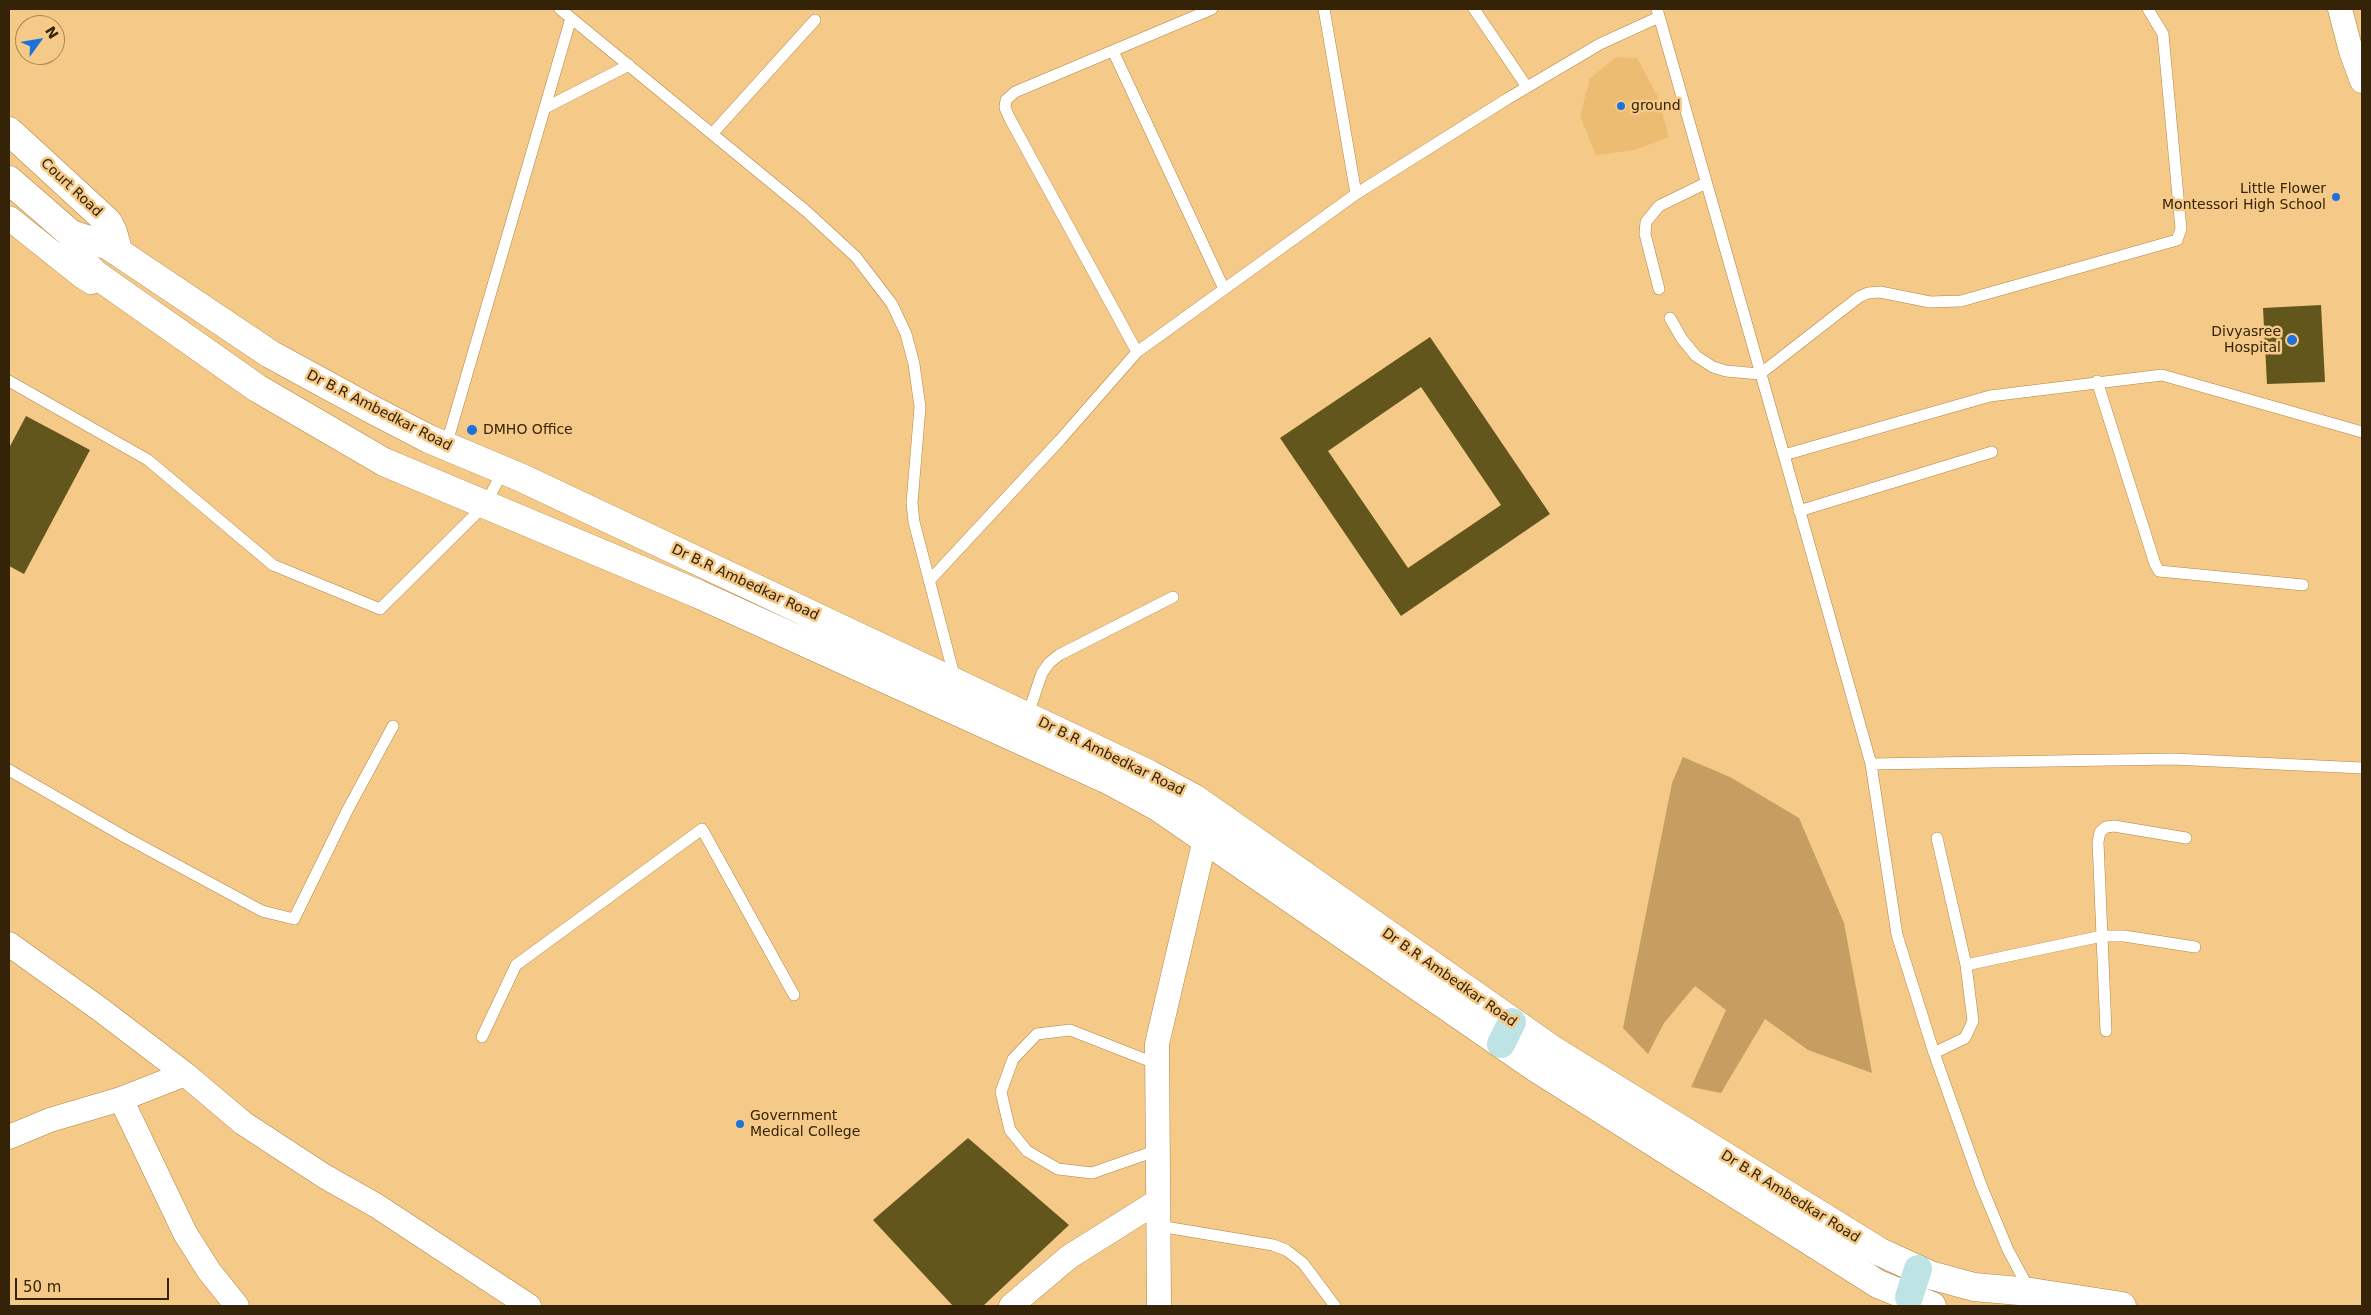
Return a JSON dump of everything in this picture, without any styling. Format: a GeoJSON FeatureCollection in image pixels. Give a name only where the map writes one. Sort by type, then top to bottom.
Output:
{"type":"FeatureCollection","features":[{"type":"Feature","properties":{"kind":"main road"},"geometry":{"type":"LineString","coordinates":[[1918,1269],[1920,1302]]}},
{"type":"Feature","properties":{"kind":"street"},"geometry":{"type":"LineString","coordinates":[[2340,9],[2351,51],[2362,81]]}},
{"type":"Feature","properties":{"kind":"street","name":"Court Road"},"geometry":{"type":"LineString","coordinates":[[9,131],[108,222],[119,253]]}},
{"type":"Feature","properties":{"kind":"street","name":"Dr B.R Ambedkar Road"},"geometry":{"type":"LineString","coordinates":[[9,180],[64,228],[85,264],[102,279],[257,388],[342,440],[384,462],[698,594],[953,696],[1027,716],[1149,774],[1194,798],[1506,1033],[1536,1068],[1878,1284],[1920,1302]]}},
{"type":"Feature","properties":{"kind":"street"},"geometry":{"type":"LineString","coordinates":[[9,218],[83,277],[91,282],[102,279]]}},
{"type":"Feature","properties":{"kind":"street","name":"Dr B.R Ambedkar Road"},"geometry":{"type":"LineString","coordinates":[[64,228],[109,246],[270,354],[371,410],[446,446],[503,470],[953,696],[1158,807],[1204,839],[1506,1033],[1553,1050],[1880,1252],[1918,1269],[1974,1288],[2034,1299],[2122,1306]]}},
{"type":"Feature","properties":{"kind":"street"},"geometry":{"type":"LineString","coordinates":[[1159,1306],[1157,1044],[1212,811]]}},
{"type":"Feature","properties":{"kind":"street"},"geometry":{"type":"LineString","coordinates":[[9,944],[101,1010],[185,1074],[243,1124],[324,1176],[386,1212],[529,1306]]}},
{"type":"Feature","properties":{"kind":"street"},"geometry":{"type":"LineString","coordinates":[[9,1137],[50,1120],[121,1099],[185,1074]]}},
{"type":"Feature","properties":{"kind":"street"},"geometry":{"type":"LineString","coordinates":[[121,1099],[185,1233],[209,1271],[237,1306]]}},
{"type":"Feature","properties":{"kind":"street"},"geometry":{"type":"LineString","coordinates":[[1011,1306],[1069,1257],[1158,1200]]}},
{"type":"Feature","properties":{"kind":"lane"},"geometry":{"type":"LineString","coordinates":[[560,9],[806,211],[856,258],[892,304],[906,334],[914,364],[920,407],[912,503],[914,522],[929,581],[953,696]]}},
{"type":"Feature","properties":{"kind":"lane"},"geometry":{"type":"LineString","coordinates":[[1137,352],[1005,108],[1006,100],[1015,92],[1212,9]]}},
{"type":"Feature","properties":{"kind":"lane"},"geometry":{"type":"LineString","coordinates":[[1324,9],[1356,194]]}},
{"type":"Feature","properties":{"kind":"lane"},"geometry":{"type":"LineString","coordinates":[[1474,9],[1526,87]]}},
{"type":"Feature","properties":{"kind":"lane"},"geometry":{"type":"LineString","coordinates":[[1670,318],[1682,339],[1696,356],[1713,367],[1726,371],[1760,374],[1859,297],[1868,293],[1880,292],[1930,302],[1961,301],[2177,240],[2181,230],[2163,34],[2148,9]]}},
{"type":"Feature","properties":{"kind":"lane"},"geometry":{"type":"LineString","coordinates":[[929,581],[1060,440],[1137,352],[1356,194],[1526,87],[1658,13],[1871,764],[1897,935],[1934,1054],[1982,1185],[2008,1250],[2034,1299]]}},
{"type":"Feature","properties":{"kind":"lane"},"geometry":{"type":"LineString","coordinates":[[446,446],[571,18]]}},
{"type":"Feature","properties":{"kind":"lane"},"geometry":{"type":"LineString","coordinates":[[712,134],[815,20]]}},
{"type":"Feature","properties":{"kind":"lane"},"geometry":{"type":"LineString","coordinates":[[1113,51],[1224,289]]}},
{"type":"Feature","properties":{"kind":"lane"},"geometry":{"type":"LineString","coordinates":[[545,108],[629,65]]}},
{"type":"Feature","properties":{"kind":"lane"},"geometry":{"type":"LineString","coordinates":[[1659,289],[1644,234],[1646,222],[1659,206],[1706,183]]}},
{"type":"Feature","properties":{"kind":"lane"},"geometry":{"type":"LineString","coordinates":[[1784,455],[1990,396],[2097,381],[2162,375],[2362,432]]}},
{"type":"Feature","properties":{"kind":"lane"},"geometry":{"type":"LineString","coordinates":[[9,381],[47,405],[148,460],[273,565],[380,609],[485,506],[503,470]]}},
{"type":"Feature","properties":{"kind":"lane"},"geometry":{"type":"LineString","coordinates":[[2097,381],[2155,564],[2159,571],[2303,585]]}},
{"type":"Feature","properties":{"kind":"lane"},"geometry":{"type":"LineString","coordinates":[[1799,511],[1992,452]]}},
{"type":"Feature","properties":{"kind":"lane"},"geometry":{"type":"LineString","coordinates":[[1027,716],[1042,673],[1049,663],[1059,655],[1173,597]]}},
{"type":"Feature","properties":{"kind":"lane"},"geometry":{"type":"LineString","coordinates":[[9,770],[125,837],[262,911],[294,919],[348,809],[393,726]]}},
{"type":"Feature","properties":{"kind":"lane"},"geometry":{"type":"LineString","coordinates":[[1871,764],[2173,759],[2362,768]]}},
{"type":"Feature","properties":{"kind":"lane"},"geometry":{"type":"LineString","coordinates":[[2106,1031],[2098,842],[2100,832],[2106,827],[2114,826],[2186,838]]}},
{"type":"Feature","properties":{"kind":"lane"},"geometry":{"type":"LineString","coordinates":[[482,1037],[516,965],[702,829],[794,995]]}},
{"type":"Feature","properties":{"kind":"lane"},"geometry":{"type":"LineString","coordinates":[[1934,1054],[1965,1038],[1973,1021],[1966,965],[1937,838]]}},
{"type":"Feature","properties":{"kind":"lane"},"geometry":{"type":"LineString","coordinates":[[1966,965],[2102,936],[2124,936],[2195,947]]}},
{"type":"Feature","properties":{"kind":"lane"},"geometry":{"type":"LineString","coordinates":[[1157,1064],[1070,1030],[1037,1034],[1013,1060],[1001,1092],[1010,1130],[1027,1151],[1058,1169],[1092,1173],[1158,1150]]}},
{"type":"Feature","properties":{"kind":"lane"},"geometry":{"type":"LineString","coordinates":[[1159,1226],[1273,1245],[1286,1250],[1303,1263],[1335,1306]]}},
{"type":"Feature","properties":{"kind":"shaded area","name":"ground"},"geometry":{"type":"Polygon","coordinates":[[[1617,57],[1637,58],[1657,95],[1669,137],[1635,150],[1596,155],[1580,116],[1590,78],[1617,57]]]}},
{"type":"Feature","properties":{"kind":"shaded area"},"geometry":{"type":"Polygon","coordinates":[[[1683,757],[1730,777],[1799,818],[1844,923],[1872,1073],[1808,1050],[1765,1019],[1721,1093],[1691,1087],[1726,1010],[1695,986],[1664,1023],[1648,1054],[1623,1028],[1672,783],[1683,757]]]}},
{"type":"Feature","properties":{"kind":"building"},"geometry":{"type":"Polygon","coordinates":[[[2321,305],[2325,382],[2267,384],[2263,308],[2321,305]]]}},
{"type":"Feature","properties":{"kind":"building"},"geometry":{"type":"Polygon","coordinates":[[[1430,337],[1550,514],[1401,616],[1280,438],[1430,337]],[[1421,387],[1328,451],[1408,568],[1501,505],[1421,387]]]}},
{"type":"Feature","properties":{"kind":"building"},"geometry":{"type":"Polygon","coordinates":[[[26,416],[90,450],[24,574],[9,566],[9,448],[26,416]]]}},
{"type":"Feature","properties":{"kind":"building"},"geometry":{"type":"Polygon","coordinates":[[[968,1138],[1069,1225],[983,1306],[953,1306],[873,1220],[968,1138]]]}},
{"type":"Feature","properties":{"kind":"place","name":"ground"},"geometry":{"type":"Point","coordinates":[1621,106]}},
{"type":"Feature","properties":{"kind":"place","name":"Little Flower Montessori High School"},"geometry":{"type":"Point","coordinates":[2336,197]}},
{"type":"Feature","properties":{"kind":"place","name":"Divyasree Hospital"},"geometry":{"type":"Point","coordinates":[2292,340]}},
{"type":"Feature","properties":{"kind":"place","name":"DMHO Office"},"geometry":{"type":"Point","coordinates":[472,430]}},
{"type":"Feature","properties":{"kind":"place","name":"Government Medical College"},"geometry":{"type":"Point","coordinates":[740,1124]}}]}
